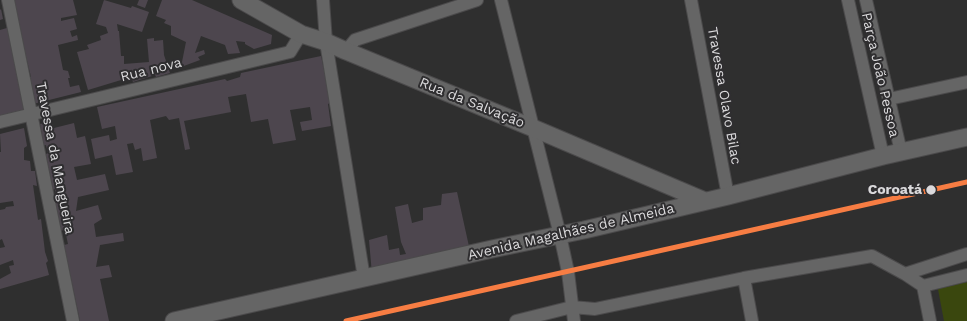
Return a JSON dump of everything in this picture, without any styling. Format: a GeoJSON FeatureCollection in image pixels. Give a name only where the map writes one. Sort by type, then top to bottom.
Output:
{"type":"FeatureCollection","features":[{"type":"Feature","properties":{"kind":"street","name":"Travessa da Mangueira"},"geometry":{"type":"LineString","coordinates":[[8,0],[73,321]]}},
{"type":"Feature","properties":{"kind":"street","name":"Rua da Salvação"},"geometry":{"type":"LineString","coordinates":[[241,0],[301,34],[326,42],[705,201]]}},
{"type":"Feature","properties":{"kind":"street"},"geometry":{"type":"LineString","coordinates":[[322,0],[326,42],[364,278]]}},
{"type":"Feature","properties":{"kind":"street"},"geometry":{"type":"LineString","coordinates":[[346,51],[355,40],[477,0]]}},
{"type":"Feature","properties":{"kind":"street"},"geometry":{"type":"LineString","coordinates":[[501,0],[560,235],[568,272],[574,321],[595,309]]}},
{"type":"Feature","properties":{"kind":"street","name":"Travessa Olavo Bilac"},"geometry":{"type":"LineString","coordinates":[[691,0],[728,196]]}},
{"type":"Feature","properties":{"kind":"street","name":"Parça João Pessoa"},"geometry":{"type":"LineString","coordinates":[[848,0],[883,156]]}},
{"type":"Feature","properties":{"kind":"street","name":"Parça João Pessoa"},"geometry":{"type":"LineString","coordinates":[[866,0],[901,152]]}},
{"type":"Feature","properties":{"kind":"street","name":"Rua nova"},"geometry":{"type":"LineString","coordinates":[[0,122],[290,52],[301,34]]}},
{"type":"Feature","properties":{"kind":"street"},"geometry":{"type":"LineString","coordinates":[[889,99],[967,82]]}},
{"type":"Feature","properties":{"kind":"street","name":"Avenida Magalhães de Almeida"},"geometry":{"type":"LineString","coordinates":[[174,321],[560,235],[728,196],[883,156],[967,137]]}},
{"type":"Feature","properties":{"kind":"street"},"geometry":{"type":"LineString","coordinates":[[905,274],[967,254]]}},
{"type":"Feature","properties":{"kind":"street"},"geometry":{"type":"LineString","coordinates":[[516,321],[572,307],[595,309],[744,278],[872,256],[905,274],[923,286],[930,321]]}},
{"type":"Feature","properties":{"kind":"street"},"geometry":{"type":"LineString","coordinates":[[923,286],[967,275]]}},
{"type":"Feature","properties":{"kind":"street"},"geometry":{"type":"LineString","coordinates":[[744,278],[752,321]]}},
{"type":"Feature","properties":{"kind":"green space"},"geometry":{"type":"Polygon","coordinates":[[[967,282],[967,321],[944,321],[938,289],[967,282]]]}},
{"type":"Feature","properties":{"kind":"building"},"geometry":{"type":"Polygon","coordinates":[[[12,0],[73,0],[77,15],[61,18],[61,21],[74,18],[77,29],[70,31],[72,37],[77,35],[78,40],[58,45],[63,70],[68,71],[70,78],[68,78],[70,87],[79,85],[81,92],[33,104],[27,77],[31,77],[12,0]]]}},
{"type":"Feature","properties":{"kind":"building"},"geometry":{"type":"Polygon","coordinates":[[[104,0],[131,8],[132,6],[149,12],[142,32],[117,24],[121,56],[124,56],[124,64],[149,62],[147,39],[154,38],[154,41],[163,40],[164,55],[170,73],[156,77],[154,72],[151,73],[152,76],[133,82],[131,77],[88,90],[77,52],[89,49],[87,45],[101,40],[100,36],[108,33],[106,27],[96,24],[104,0]]]}},
{"type":"Feature","properties":{"kind":"building"},"geometry":{"type":"Polygon","coordinates":[[[139,0],[148,0],[145,8],[137,5],[139,0]]]}},
{"type":"Feature","properties":{"kind":"building"},"geometry":{"type":"Polygon","coordinates":[[[162,0],[192,0],[272,35],[271,44],[254,49],[245,44],[245,42],[236,41],[240,53],[228,54],[225,45],[201,36],[195,53],[204,50],[205,54],[198,57],[200,60],[181,67],[186,42],[171,35],[171,26],[164,23],[166,20],[156,16],[162,0]]]}},
{"type":"Feature","properties":{"kind":"building"},"geometry":{"type":"Polygon","coordinates":[[[1,9],[3,19],[0,20],[0,10],[1,9]]]}},
{"type":"Feature","properties":{"kind":"building"},"geometry":{"type":"Polygon","coordinates":[[[7,28],[9,36],[14,35],[27,113],[0,117],[0,30],[7,28]]]}},
{"type":"Feature","properties":{"kind":"building"},"geometry":{"type":"Polygon","coordinates":[[[321,56],[331,102],[328,104],[331,126],[302,131],[300,122],[312,120],[310,107],[290,110],[296,140],[273,144],[268,119],[251,122],[246,94],[228,97],[231,112],[184,121],[190,149],[185,150],[179,118],[169,120],[166,116],[150,120],[157,158],[143,161],[141,148],[135,150],[133,143],[127,144],[133,172],[116,175],[112,155],[95,159],[91,139],[109,135],[110,141],[117,139],[115,126],[102,129],[97,107],[225,79],[227,81],[240,77],[241,73],[321,56]]]}},
{"type":"Feature","properties":{"kind":"building"},"geometry":{"type":"Polygon","coordinates":[[[51,122],[54,128],[74,123],[77,138],[85,136],[91,164],[74,167],[77,180],[105,174],[109,190],[78,197],[76,211],[98,205],[102,219],[94,224],[96,237],[123,233],[124,241],[100,245],[96,267],[109,265],[112,277],[100,279],[109,321],[80,321],[64,245],[68,244],[65,230],[59,231],[52,200],[57,199],[55,189],[52,190],[45,155],[48,153],[46,145],[42,146],[39,135],[42,134],[40,124],[51,122]]]}},
{"type":"Feature","properties":{"kind":"building"},"geometry":{"type":"Polygon","coordinates":[[[24,128],[27,146],[24,148],[24,160],[30,161],[31,171],[35,171],[37,186],[33,185],[38,220],[41,219],[45,252],[48,261],[46,263],[49,275],[0,289],[0,279],[11,273],[9,266],[14,265],[13,260],[0,265],[0,248],[5,247],[2,239],[0,240],[0,210],[5,209],[6,207],[14,206],[13,201],[0,203],[0,134],[24,128]]]}},
{"type":"Feature","properties":{"kind":"building"},"geometry":{"type":"Polygon","coordinates":[[[457,192],[470,251],[372,274],[369,240],[387,235],[389,250],[399,248],[400,255],[406,254],[401,242],[395,207],[408,204],[412,223],[423,220],[423,208],[441,205],[442,194],[457,192]]]}},
{"type":"Feature","properties":{"kind":"transit line"},"geometry":{"type":"LineString","coordinates":[[346,321],[967,182]]}},
{"type":"Feature","properties":{"kind":"place","name":"Coroatá"},"geometry":{"type":"Point","coordinates":[931,190]}}]}
